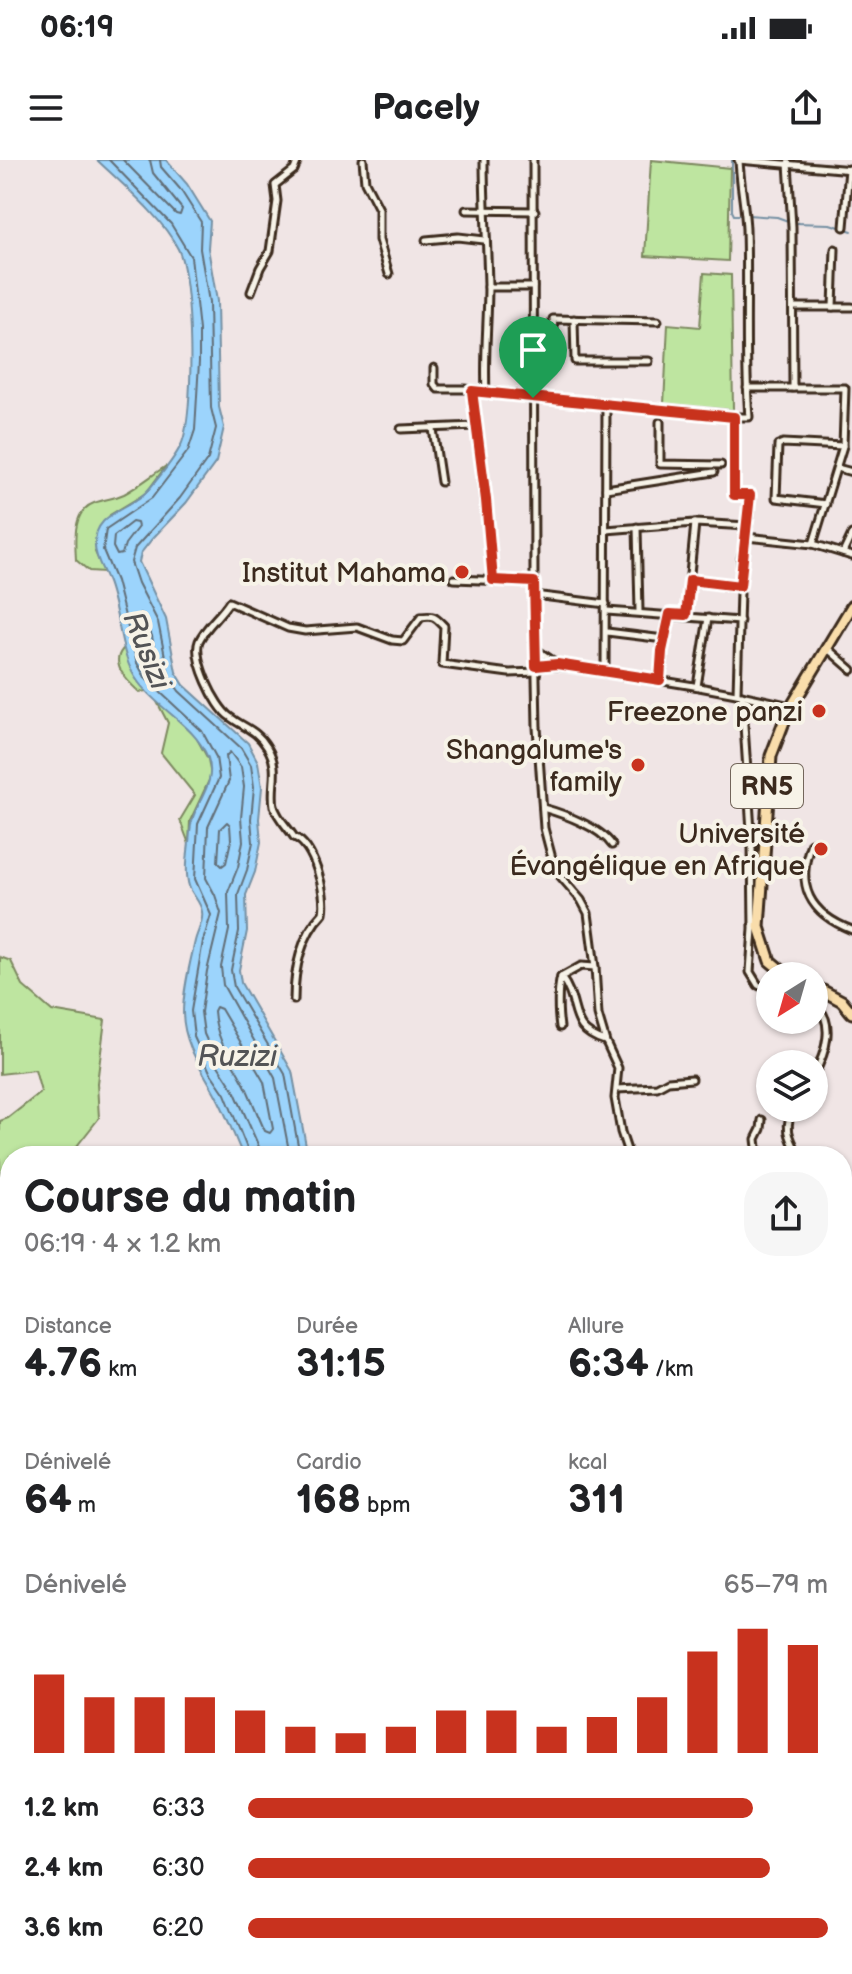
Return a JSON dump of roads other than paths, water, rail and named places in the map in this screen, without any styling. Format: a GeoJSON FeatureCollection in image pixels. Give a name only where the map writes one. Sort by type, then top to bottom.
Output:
{"type":"FeatureCollection","features":[{"type":"Feature","properties":{"kind":"highway","name":"RN5"},"geometry":{"type":"LineString","coordinates":[[771,962],[759,927],[759,912],[772,746],[852,606]]}},
{"type":"Feature","properties":{"kind":"highway"},"geometry":{"type":"LineString","coordinates":[[828,994],[842,1001],[852,1013]]}},
{"type":"Feature","properties":{"kind":"street"},"geometry":{"type":"LineString","coordinates":[[251,292],[270,251],[277,201],[275,185],[295,170],[298,160]]}},
{"type":"Feature","properties":{"kind":"street"},"geometry":{"type":"LineString","coordinates":[[363,160],[365,182],[379,209],[379,240],[389,274]]}},
{"type":"Feature","properties":{"kind":"street"},"geometry":{"type":"LineString","coordinates":[[484,160],[484,240],[488,287],[484,339],[486,392]]}},
{"type":"Feature","properties":{"kind":"street"},"geometry":{"type":"LineString","coordinates":[[533,160],[534,595],[537,727],[544,828],[555,870],[588,913],[598,1015],[618,1068],[615,1098],[626,1146]]}},
{"type":"Feature","properties":{"kind":"street"},"geometry":{"type":"LineString","coordinates":[[434,368],[434,384],[438,389],[465,389],[749,417],[746,226],[738,160],[850,170],[844,227]]}},
{"type":"Feature","properties":{"kind":"street"},"geometry":{"type":"LineString","coordinates":[[788,163],[794,307],[793,388]]}},
{"type":"Feature","properties":{"kind":"street"},"geometry":{"type":"LineString","coordinates":[[466,210],[535,211]]}},
{"type":"Feature","properties":{"kind":"street"},"geometry":{"type":"LineString","coordinates":[[426,240],[458,237],[484,240]]}},
{"type":"Feature","properties":{"kind":"street"},"geometry":{"type":"LineString","coordinates":[[833,307],[835,249]]}},
{"type":"Feature","properties":{"kind":"street"},"geometry":{"type":"LineString","coordinates":[[488,287],[533,287]]}},
{"type":"Feature","properties":{"kind":"street"},"geometry":{"type":"LineString","coordinates":[[794,307],[852,307]]}},
{"type":"Feature","properties":{"kind":"street"},"geometry":{"type":"LineString","coordinates":[[533,360],[545,356],[545,331],[554,328],[553,319],[658,321]]}},
{"type":"Feature","properties":{"kind":"street"},"geometry":{"type":"LineString","coordinates":[[574,319],[575,361],[649,361]]}},
{"type":"Feature","properties":{"kind":"street"},"geometry":{"type":"LineString","coordinates":[[747,388],[845,388],[848,430],[813,544]]}},
{"type":"Feature","properties":{"kind":"street"},"geometry":{"type":"LineString","coordinates":[[472,391],[493,580]]}},
{"type":"Feature","properties":{"kind":"street"},"geometry":{"type":"LineString","coordinates":[[605,673],[606,404]]}},
{"type":"Feature","properties":{"kind":"street"},"geometry":{"type":"LineString","coordinates":[[734,417],[734,495],[750,495],[748,526],[741,558],[740,694],[752,846],[750,972],[756,982]]}},
{"type":"Feature","properties":{"kind":"street"},"geometry":{"type":"LineString","coordinates":[[660,422],[660,464],[721,465]]}},
{"type":"Feature","properties":{"kind":"street"},"geometry":{"type":"LineString","coordinates":[[401,429],[476,426]]}},
{"type":"Feature","properties":{"kind":"street"},"geometry":{"type":"LineString","coordinates":[[433,429],[441,482]]}},
{"type":"Feature","properties":{"kind":"street"},"geometry":{"type":"LineString","coordinates":[[826,504],[776,498],[778,445],[843,446]]}},
{"type":"Feature","properties":{"kind":"street"},"geometry":{"type":"LineString","coordinates":[[690,465],[690,475]]}},
{"type":"Feature","properties":{"kind":"street"},"geometry":{"type":"LineString","coordinates":[[837,468],[852,472]]}},
{"type":"Feature","properties":{"kind":"street"},"geometry":{"type":"LineString","coordinates":[[606,489],[714,472]]}},
{"type":"Feature","properties":{"kind":"street"},"geometry":{"type":"LineString","coordinates":[[606,530],[695,523],[748,526]]}},
{"type":"Feature","properties":{"kind":"street"},"geometry":{"type":"LineString","coordinates":[[686,615],[695,523]]}},
{"type":"Feature","properties":{"kind":"street"},"geometry":{"type":"LineString","coordinates":[[637,527],[639,611]]}},
{"type":"Feature","properties":{"kind":"street"},"geometry":{"type":"LineString","coordinates":[[843,553],[852,534]]}},
{"type":"Feature","properties":{"kind":"street"},"geometry":{"type":"LineString","coordinates":[[746,537],[813,544],[852,556]]}},
{"type":"Feature","properties":{"kind":"street"},"geometry":{"type":"LineString","coordinates":[[454,579],[534,582]]}},
{"type":"Feature","properties":{"kind":"street"},"geometry":{"type":"LineString","coordinates":[[690,580],[740,586]]}},
{"type":"Feature","properties":{"kind":"street"},"geometry":{"type":"LineString","coordinates":[[534,595],[607,607],[740,621]]}},
{"type":"Feature","properties":{"kind":"street"},"geometry":{"type":"LineString","coordinates":[[294,1000],[298,963],[311,926],[323,913],[323,895],[313,856],[300,839],[294,837],[274,806],[275,764],[267,747],[258,735],[243,722],[228,716],[214,700],[197,651],[209,626],[220,617],[229,602],[288,628],[305,631],[357,627],[403,641],[421,617],[431,615],[444,626],[442,664],[509,673],[557,664],[697,686],[793,706]]}},
{"type":"Feature","properties":{"kind":"street"},"geometry":{"type":"LineString","coordinates":[[660,680],[670,614]]}},
{"type":"Feature","properties":{"kind":"street"},"geometry":{"type":"LineString","coordinates":[[697,686],[708,618]]}},
{"type":"Feature","properties":{"kind":"street"},"geometry":{"type":"LineString","coordinates":[[607,632],[664,639]]}},
{"type":"Feature","properties":{"kind":"street"},"geometry":{"type":"LineString","coordinates":[[827,648],[852,670]]}},
{"type":"Feature","properties":{"kind":"street"},"geometry":{"type":"LineString","coordinates":[[537,650],[557,664]]}},
{"type":"Feature","properties":{"kind":"street"},"geometry":{"type":"LineString","coordinates":[[543,808],[597,830],[612,845]]}},
{"type":"Feature","properties":{"kind":"street"},"geometry":{"type":"LineString","coordinates":[[811,843],[804,876],[812,904],[832,922],[852,930]]}},
{"type":"Feature","properties":{"kind":"street"},"geometry":{"type":"LineString","coordinates":[[560,1027],[557,1010],[561,1000],[561,977],[581,966],[595,967]]}},
{"type":"Feature","properties":{"kind":"street"},"geometry":{"type":"LineString","coordinates":[[561,977],[571,989],[580,1027],[586,1034],[606,1042]]}},
{"type":"Feature","properties":{"kind":"street"},"geometry":{"type":"LineString","coordinates":[[617,1089],[657,1087],[668,1081],[692,1079]]}},
{"type":"Feature","properties":{"kind":"street"},"geometry":{"type":"LineString","coordinates":[[757,1146],[761,1122]]}},
{"type":"Feature","properties":{"kind":"street"},"geometry":{"type":"LineString","coordinates":[[787,1122],[794,1146]]}},
{"type":"Feature","properties":{"kind":"water","name":"Ruzizi"},"geometry":{"type":"Polygon","coordinates":[[[97,160],[166,160],[187,184],[210,221],[208,248],[217,301],[219,407],[224,427],[216,462],[186,503],[141,553],[139,562],[166,619],[176,672],[184,685],[248,743],[258,762],[262,787],[259,819],[261,842],[246,895],[247,931],[239,970],[241,983],[292,1071],[306,1146],[239,1146],[187,1037],[183,1013],[185,986],[202,915],[188,880],[188,852],[191,822],[207,787],[210,768],[202,746],[194,736],[147,693],[132,673],[111,592],[95,546],[100,525],[149,489],[171,462],[186,429],[190,347],[183,265],[171,237],[141,202],[97,160]]]}},
{"type":"Feature","properties":{"kind":"waterway"},"geometry":{"type":"LineString","coordinates":[[732,160],[732,211],[734,215],[741,215]]}},
{"type":"Feature","properties":{"kind":"waterway"},"geometry":{"type":"LineString","coordinates":[[747,215],[788,221]]}},
{"type":"Feature","properties":{"kind":"waterway"},"geometry":{"type":"LineString","coordinates":[[794,223],[830,224],[852,231]]}},
{"type":"Feature","properties":{"kind":"place","name":"Institut Mahama"},"geometry":{"type":"Point","coordinates":[462,572]}},
{"type":"Feature","properties":{"kind":"place","name":"Freezone panzi"},"geometry":{"type":"Point","coordinates":[819,711]}},
{"type":"Feature","properties":{"kind":"place","name":"Shangalume's family"},"geometry":{"type":"Point","coordinates":[638,765]}},
{"type":"Feature","properties":{"kind":"place","name":"Université Évangélique en Afrique"},"geometry":{"type":"Point","coordinates":[821,849]}},
{"type":"Feature","properties":{"kind":"water label","name":"Rusizi"},"geometry":{"type":"Point","coordinates":[147,650]}}]}
